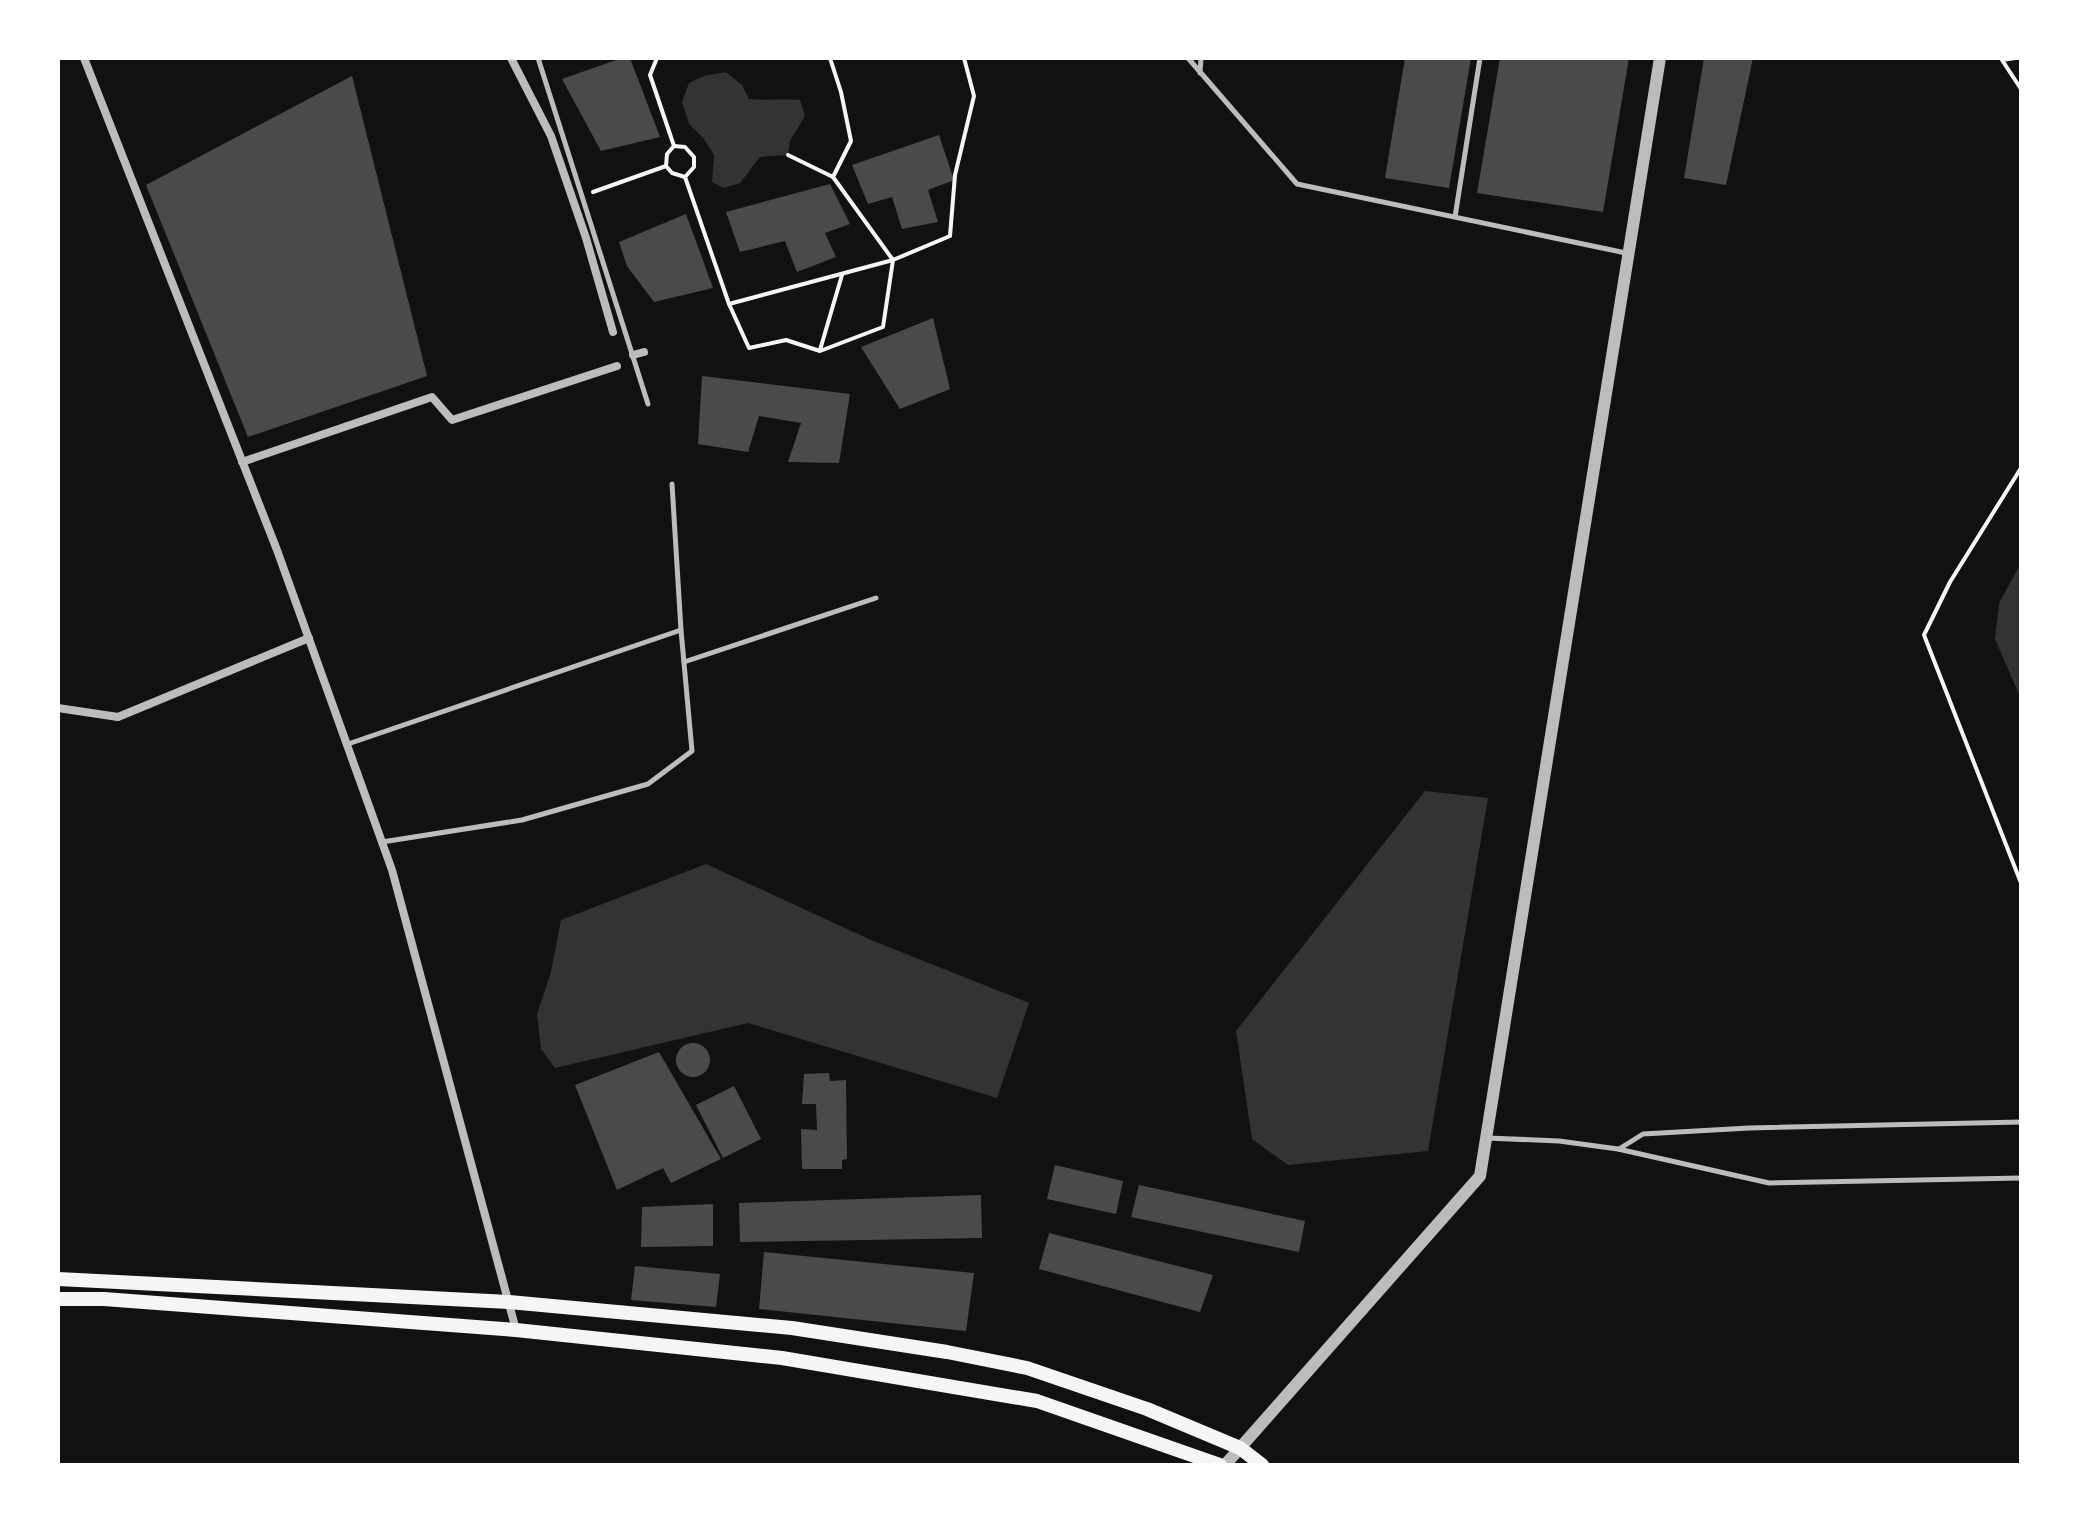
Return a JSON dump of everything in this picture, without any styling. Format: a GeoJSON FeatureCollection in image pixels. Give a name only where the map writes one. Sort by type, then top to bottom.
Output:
{"type":"FeatureCollection","features":[{"type":"Feature","properties":{"kind":"main road"},"geometry":{"type":"LineString","coordinates":[[58,1279],[509,1302],[792,1328],[1027,1368],[1147,1409],[1240,1448],[1262,1465]]}},
{"type":"Feature","properties":{"kind":"main road"},"geometry":{"type":"LineString","coordinates":[[58,1299],[104,1299],[516,1330],[782,1358],[1037,1401],[1222,1465]]}},
{"type":"Feature","properties":{"kind":"street"},"geometry":{"type":"LineString","coordinates":[[84,58],[309,638],[392,870],[516,1330]]}},
{"type":"Feature","properties":{"kind":"street"},"geometry":{"type":"LineString","coordinates":[[511,58],[551,136],[586,238],[613,332]]}},
{"type":"Feature","properties":{"kind":"street"},"geometry":{"type":"LineString","coordinates":[[1222,1465],[1480,1176],[1660,58]]}},
{"type":"Feature","properties":{"kind":"street"},"geometry":{"type":"LineString","coordinates":[[633,355],[644,352]]}},
{"type":"Feature","properties":{"kind":"street"},"geometry":{"type":"LineString","coordinates":[[242,462],[432,397],[452,420],[617,366]]}},
{"type":"Feature","properties":{"kind":"street"},"geometry":{"type":"LineString","coordinates":[[58,708],[118,717],[309,638]]}},
{"type":"Feature","properties":{"kind":"lane"},"geometry":{"type":"LineString","coordinates":[[538,58],[648,404]]}},
{"type":"Feature","properties":{"kind":"lane"},"geometry":{"type":"LineString","coordinates":[[1188,58],[1200,76],[1297,184],[1629,253]]}},
{"type":"Feature","properties":{"kind":"lane"},"geometry":{"type":"LineString","coordinates":[[1200,76],[1201,58]]}},
{"type":"Feature","properties":{"kind":"lane"},"geometry":{"type":"LineString","coordinates":[[1455,217],[1480,58]]}},
{"type":"Feature","properties":{"kind":"lane"},"geometry":{"type":"LineString","coordinates":[[382,842],[522,820],[648,784],[692,751],[672,484]]}},
{"type":"Feature","properties":{"kind":"lane"},"geometry":{"type":"LineString","coordinates":[[684,662],[876,598]]}},
{"type":"Feature","properties":{"kind":"lane"},"geometry":{"type":"LineString","coordinates":[[347,744],[681,630]]}},
{"type":"Feature","properties":{"kind":"lane"},"geometry":{"type":"LineString","coordinates":[[1618,1149],[1643,1134],[1749,1128],[2021,1122]]}},
{"type":"Feature","properties":{"kind":"lane"},"geometry":{"type":"LineString","coordinates":[[1486,1138],[1559,1141],[1618,1149],[1769,1183],[2021,1178]]}},
{"type":"Feature","properties":{"kind":"path"},"geometry":{"type":"LineString","coordinates":[[657,58],[650,75],[674,146]]}},
{"type":"Feature","properties":{"kind":"path"},"geometry":{"type":"LineString","coordinates":[[830,58],[851,141],[833,177]]}},
{"type":"Feature","properties":{"kind":"path"},"geometry":{"type":"LineString","coordinates":[[729,304],[893,260],[950,236],[955,175],[974,96],[964,58]]}},
{"type":"Feature","properties":{"kind":"path"},"geometry":{"type":"LineString","coordinates":[[2015,58],[2002,60],[2021,89]]}},
{"type":"Feature","properties":{"kind":"path"},"geometry":{"type":"LineString","coordinates":[[674,146],[667,154],[666,166],[672,173],[685,177]]}},
{"type":"Feature","properties":{"kind":"path"},"geometry":{"type":"LineString","coordinates":[[674,146],[685,147],[694,157],[694,167],[685,177]]}},
{"type":"Feature","properties":{"kind":"path"},"geometry":{"type":"LineString","coordinates":[[685,177],[729,304],[749,348],[786,340],[820,351],[883,327],[893,260],[833,177],[788,155]]}},
{"type":"Feature","properties":{"kind":"path"},"geometry":{"type":"LineString","coordinates":[[582,196],[666,166]]}},
{"type":"Feature","properties":{"kind":"path"},"geometry":{"type":"LineString","coordinates":[[820,351],[842,275]]}},
{"type":"Feature","properties":{"kind":"path"},"geometry":{"type":"LineString","coordinates":[[2021,468],[1950,582],[1924,635],[2021,883]]}},
{"type":"Feature","properties":{"kind":"shaded area"},"geometry":{"type":"Polygon","coordinates":[[[726,72],[742,85],[749,99],[800,100],[805,116],[790,141],[788,155],[760,157],[740,183],[724,188],[712,182],[714,155],[689,124],[682,102],[689,83],[704,76],[726,72]]]}},
{"type":"Feature","properties":{"kind":"shaded area"},"geometry":{"type":"Polygon","coordinates":[[[2021,563],[2021,699],[1995,639],[1999,603],[2021,563]]]}},
{"type":"Feature","properties":{"kind":"shaded area"},"geometry":{"type":"Polygon","coordinates":[[[1425,791],[1488,798],[1428,1151],[1288,1165],[1252,1139],[1236,1031],[1425,791]]]}},
{"type":"Feature","properties":{"kind":"shaded area"},"geometry":{"type":"Polygon","coordinates":[[[706,864],[871,940],[1029,1003],[997,1098],[748,1023],[555,1068],[541,1049],[537,1014],[551,972],[561,920],[706,864]]]}},
{"type":"Feature","properties":{"kind":"building"},"geometry":{"type":"Polygon","coordinates":[[[630,58],[660,137],[601,151],[562,79],[630,58]]]}},
{"type":"Feature","properties":{"kind":"building"},"geometry":{"type":"Polygon","coordinates":[[[1405,58],[1471,58],[1449,188],[1385,178],[1405,58]]]}},
{"type":"Feature","properties":{"kind":"building"},"geometry":{"type":"Polygon","coordinates":[[[1500,58],[1629,58],[1603,212],[1477,193],[1500,58]]]}},
{"type":"Feature","properties":{"kind":"building"},"geometry":{"type":"Polygon","coordinates":[[[1704,58],[1753,58],[1726,185],[1684,178],[1704,58]]]}},
{"type":"Feature","properties":{"kind":"building"},"geometry":{"type":"Polygon","coordinates":[[[352,76],[427,376],[248,437],[146,185],[352,76]]]}},
{"type":"Feature","properties":{"kind":"building"},"geometry":{"type":"Polygon","coordinates":[[[939,135],[954,180],[928,190],[938,222],[902,229],[892,197],[868,204],[852,165],[939,135]]]}},
{"type":"Feature","properties":{"kind":"building"},"geometry":{"type":"Polygon","coordinates":[[[830,184],[850,224],[825,233],[836,257],[797,272],[785,241],[740,252],[726,212],[830,184]]]}},
{"type":"Feature","properties":{"kind":"building"},"geometry":{"type":"Polygon","coordinates":[[[686,214],[713,288],[654,302],[627,266],[619,242],[686,214]]]}},
{"type":"Feature","properties":{"kind":"building"},"geometry":{"type":"Polygon","coordinates":[[[933,318],[950,389],[900,409],[861,347],[933,318]]]}},
{"type":"Feature","properties":{"kind":"building"},"geometry":{"type":"Polygon","coordinates":[[[702,376],[850,394],[839,463],[788,462],[801,423],[759,416],[748,452],[698,444],[702,376]]]}},
{"type":"Feature","properties":{"kind":"building"},"geometry":{"type":"Polygon","coordinates":[[[693,1043],[705,1048],[710,1060],[705,1072],[693,1077],[681,1072],[676,1060],[681,1048],[693,1043]]]}},
{"type":"Feature","properties":{"kind":"building"},"geometry":{"type":"Polygon","coordinates":[[[659,1052],[721,1159],[671,1183],[663,1168],[617,1190],[575,1085],[659,1052]]]}},
{"type":"Feature","properties":{"kind":"building"},"geometry":{"type":"Polygon","coordinates":[[[829,1073],[830,1081],[846,1080],[847,1159],[842,1160],[842,1169],[802,1169],[801,1129],[817,1130],[816,1104],[802,1104],[804,1074],[829,1073]]]}},
{"type":"Feature","properties":{"kind":"building"},"geometry":{"type":"Polygon","coordinates":[[[734,1086],[761,1139],[723,1158],[696,1105],[734,1086]]]}},
{"type":"Feature","properties":{"kind":"building"},"geometry":{"type":"Polygon","coordinates":[[[1055,1165],[1123,1181],[1116,1214],[1047,1199],[1055,1165]]]}},
{"type":"Feature","properties":{"kind":"building"},"geometry":{"type":"Polygon","coordinates":[[[1139,1185],[1305,1221],[1299,1252],[1131,1217],[1139,1185]]]}},
{"type":"Feature","properties":{"kind":"building"},"geometry":{"type":"Polygon","coordinates":[[[981,1195],[982,1238],[740,1242],[739,1203],[981,1195]]]}},
{"type":"Feature","properties":{"kind":"building"},"geometry":{"type":"Polygon","coordinates":[[[713,1204],[713,1246],[641,1247],[642,1207],[713,1204]]]}},
{"type":"Feature","properties":{"kind":"building"},"geometry":{"type":"Polygon","coordinates":[[[1049,1233],[1213,1275],[1200,1312],[1039,1269],[1049,1233]]]}},
{"type":"Feature","properties":{"kind":"building"},"geometry":{"type":"Polygon","coordinates":[[[764,1252],[974,1273],[966,1331],[759,1309],[764,1252]]]}},
{"type":"Feature","properties":{"kind":"building"},"geometry":{"type":"Polygon","coordinates":[[[635,1266],[720,1274],[716,1307],[631,1300],[635,1266]]]}}]}
